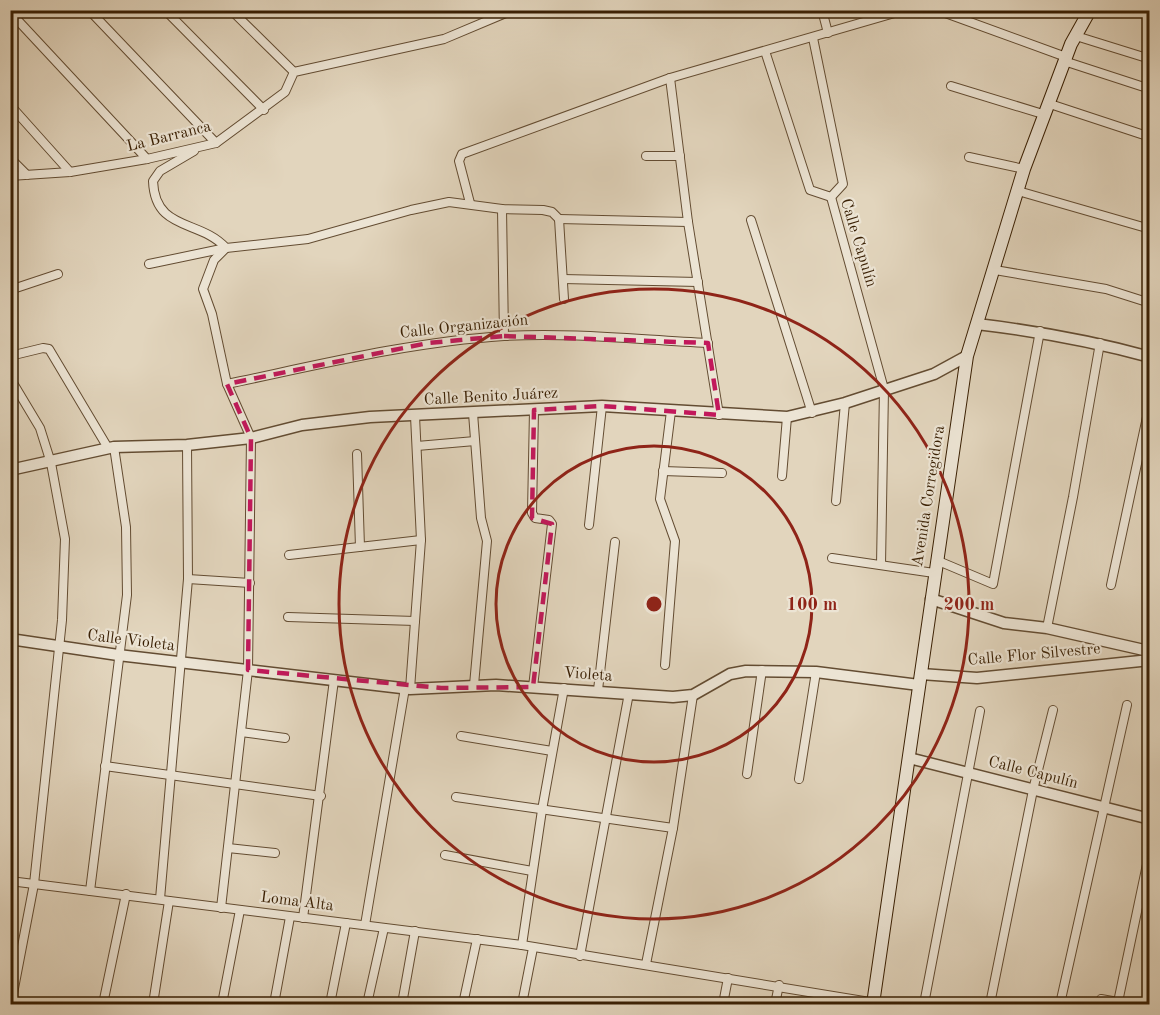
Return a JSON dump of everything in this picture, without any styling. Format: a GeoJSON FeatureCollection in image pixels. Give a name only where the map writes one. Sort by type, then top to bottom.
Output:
{"type":"FeatureCollection","features":[{"type":"Feature","properties":{"kind":"main road","name":"Avenida Corregidora"},"geometry":{"type":"LineString","coordinates":[[876,1004],[934,573],[967,356],[1024,169],[1048,110],[1065,59],[1090,10]]}},
{"type":"Feature","properties":{"kind":"street"},"geometry":{"type":"LineString","coordinates":[[89,10],[216,143]]}},
{"type":"Feature","properties":{"kind":"street"},"geometry":{"type":"LineString","coordinates":[[165,10],[264,110]]}},
{"type":"Feature","properties":{"kind":"street"},"geometry":{"type":"LineString","coordinates":[[231,10],[294,72],[444,39],[513,10]]}},
{"type":"Feature","properties":{"kind":"street"},"geometry":{"type":"LineString","coordinates":[[822,10],[828,33]]}},
{"type":"Feature","properties":{"kind":"street"},"geometry":{"type":"LineString","coordinates":[[470,203],[459,161],[460,156],[670,78],[905,10]]}},
{"type":"Feature","properties":{"kind":"street"},"geometry":{"type":"LineString","coordinates":[[937,10],[1149,89]]}},
{"type":"Feature","properties":{"kind":"street"},"geometry":{"type":"LineString","coordinates":[[10,12],[147,159]]}},
{"type":"Feature","properties":{"kind":"street"},"geometry":{"type":"LineString","coordinates":[[1076,36],[1149,60]]}},
{"type":"Feature","properties":{"kind":"street"},"geometry":{"type":"LineString","coordinates":[[813,38],[843,184],[831,197]]}},
{"type":"Feature","properties":{"kind":"street","name":"Calle Capulín"},"geometry":{"type":"LineString","coordinates":[[765,51],[810,190],[831,197],[884,389],[881,565]]}},
{"type":"Feature","properties":{"kind":"street","name":"La Barranca"},"geometry":{"type":"LineString","coordinates":[[10,177],[70,172],[147,159],[216,143],[264,110],[285,92],[294,72]]}},
{"type":"Feature","properties":{"kind":"street"},"geometry":{"type":"LineString","coordinates":[[670,78],[688,222],[719,415]]}},
{"type":"Feature","properties":{"kind":"street"},"geometry":{"type":"LineString","coordinates":[[951,86],[1149,137]]}},
{"type":"Feature","properties":{"kind":"street"},"geometry":{"type":"LineString","coordinates":[[10,105],[70,172]]}},
{"type":"Feature","properties":{"kind":"street"},"geometry":{"type":"LineString","coordinates":[[203,146],[160,171],[153,181],[153,195],[158,208],[166,214],[184,225],[218,238],[226,248]]}},
{"type":"Feature","properties":{"kind":"street"},"geometry":{"type":"LineString","coordinates":[[646,156],[680,156]]}},
{"type":"Feature","properties":{"kind":"street"},"geometry":{"type":"LineString","coordinates":[[969,157],[1024,169]]}},
{"type":"Feature","properties":{"kind":"street"},"geometry":{"type":"LineString","coordinates":[[10,158],[27,175]]}},
{"type":"Feature","properties":{"kind":"street"},"geometry":{"type":"LineString","coordinates":[[1018,191],[1149,229]]}},
{"type":"Feature","properties":{"kind":"street"},"geometry":{"type":"LineString","coordinates":[[149,264],[226,248],[308,239],[411,210],[450,202],[470,203],[502,209],[543,210],[552,212],[559,219],[564,298]]}},
{"type":"Feature","properties":{"kind":"street"},"geometry":{"type":"LineString","coordinates":[[502,209],[504,336]]}},
{"type":"Feature","properties":{"kind":"street"},"geometry":{"type":"LineString","coordinates":[[559,219],[688,222]]}},
{"type":"Feature","properties":{"kind":"street"},"geometry":{"type":"LineString","coordinates":[[751,220],[812,412]]}},
{"type":"Feature","properties":{"kind":"street"},"geometry":{"type":"LineString","coordinates":[[222,908],[248,670],[251,438],[226,384],[212,314],[202,289],[214,260],[226,248]]}},
{"type":"Feature","properties":{"kind":"street"},"geometry":{"type":"LineString","coordinates":[[995,270],[1106,289],[1149,303]]}},
{"type":"Feature","properties":{"kind":"street"},"geometry":{"type":"LineString","coordinates":[[10,290],[58,274]]}},
{"type":"Feature","properties":{"kind":"street"},"geometry":{"type":"LineString","coordinates":[[563,279],[698,282]]}},
{"type":"Feature","properties":{"kind":"street"},"geometry":{"type":"LineString","coordinates":[[977,324],[1040,331],[1100,343],[1149,357]]}},
{"type":"Feature","properties":{"kind":"street"},"geometry":{"type":"LineString","coordinates":[[936,560],[993,584],[1040,331]]}},
{"type":"Feature","properties":{"kind":"street","name":"Calle Organización"},"geometry":{"type":"LineString","coordinates":[[226,384],[428,343],[504,336],[540,335],[708,343]]}},
{"type":"Feature","properties":{"kind":"street"},"geometry":{"type":"LineString","coordinates":[[1047,628],[1100,343]]}},
{"type":"Feature","properties":{"kind":"street"},"geometry":{"type":"LineString","coordinates":[[10,356],[43,348],[50,349],[111,447],[126,527],[127,595],[90,891]]}},
{"type":"Feature","properties":{"kind":"street","name":"Calle Benito Juárez"},"geometry":{"type":"LineString","coordinates":[[10,470],[51,463],[111,447],[187,445],[251,438],[314,424],[370,417],[602,406],[719,415],[787,417],[845,403],[934,374],[967,356]]}},
{"type":"Feature","properties":{"kind":"street"},"geometry":{"type":"LineString","coordinates":[[10,378],[40,428],[51,463],[65,539],[58,646],[34,884],[11,1005]]}},
{"type":"Feature","properties":{"kind":"street"},"geometry":{"type":"LineString","coordinates":[[836,501],[845,403]]}},
{"type":"Feature","properties":{"kind":"street"},"geometry":{"type":"LineString","coordinates":[[1112,585],[1149,403]]}},
{"type":"Feature","properties":{"kind":"street"},"geometry":{"type":"LineString","coordinates":[[589,525],[602,406]]}},
{"type":"Feature","properties":{"kind":"street"},"geometry":{"type":"LineString","coordinates":[[533,687],[552,524],[549,520],[533,517],[534,410]]}},
{"type":"Feature","properties":{"kind":"street"},"geometry":{"type":"LineString","coordinates":[[665,665],[675,541],[660,505],[671,411]]}},
{"type":"Feature","properties":{"kind":"street"},"geometry":{"type":"LineString","coordinates":[[473,413],[481,518],[488,541],[474,685]]}},
{"type":"Feature","properties":{"kind":"street"},"geometry":{"type":"LineString","coordinates":[[365,925],[407,689],[415,621],[421,540],[415,416]]}},
{"type":"Feature","properties":{"kind":"street"},"geometry":{"type":"LineString","coordinates":[[782,476],[787,417]]}},
{"type":"Feature","properties":{"kind":"street"},"geometry":{"type":"LineString","coordinates":[[417,446],[475,441]]}},
{"type":"Feature","properties":{"kind":"street"},"geometry":{"type":"LineString","coordinates":[[153,1005],[164,900],[188,579],[187,445]]}},
{"type":"Feature","properties":{"kind":"street"},"geometry":{"type":"LineString","coordinates":[[357,454],[360,547]]}},
{"type":"Feature","properties":{"kind":"street"},"geometry":{"type":"LineString","coordinates":[[663,471],[723,473]]}},
{"type":"Feature","properties":{"kind":"street"},"geometry":{"type":"LineString","coordinates":[[289,555],[421,540]]}},
{"type":"Feature","properties":{"kind":"street"},"geometry":{"type":"LineString","coordinates":[[598,690],[615,542]]}},
{"type":"Feature","properties":{"kind":"street"},"geometry":{"type":"LineString","coordinates":[[832,558],[934,573]]}},
{"type":"Feature","properties":{"kind":"street"},"geometry":{"type":"LineString","coordinates":[[188,579],[250,583]]}},
{"type":"Feature","properties":{"kind":"street"},"geometry":{"type":"LineString","coordinates":[[931,599],[1005,623],[1047,628],[1144,650],[1149,654]]}},
{"type":"Feature","properties":{"kind":"street"},"geometry":{"type":"LineString","coordinates":[[288,617],[415,621]]}},
{"type":"Feature","properties":{"kind":"street","name":"Calle Violeta"},"geometry":{"type":"LineString","coordinates":[[10,639],[118,655],[248,670]]}},
{"type":"Feature","properties":{"kind":"street","name":"Calle Flor Silvestre"},"geometry":{"type":"LineString","coordinates":[[920,680],[977,678],[1149,660]]}},
{"type":"Feature","properties":{"kind":"street","name":"Violeta"},"geometry":{"type":"LineString","coordinates":[[248,670],[407,689],[474,685],[598,690],[673,697],[693,695],[730,674],[762,670],[920,680]]}},
{"type":"Feature","properties":{"kind":"street"},"geometry":{"type":"LineString","coordinates":[[747,774],[762,670]]}},
{"type":"Feature","properties":{"kind":"street"},"geometry":{"type":"LineString","coordinates":[[799,779],[816,672]]}},
{"type":"Feature","properties":{"kind":"street"},"geometry":{"type":"LineString","coordinates":[[303,918],[321,796],[334,680]]}},
{"type":"Feature","properties":{"kind":"street"},"geometry":{"type":"LineString","coordinates":[[522,945],[532,871],[564,688]]}},
{"type":"Feature","properties":{"kind":"street"},"geometry":{"type":"LineString","coordinates":[[580,956],[629,693]]}},
{"type":"Feature","properties":{"kind":"street"},"geometry":{"type":"LineString","coordinates":[[646,964],[673,828],[693,695]]}},
{"type":"Feature","properties":{"kind":"street"},"geometry":{"type":"LineString","coordinates":[[1060,1005],[1127,705]]}},
{"type":"Feature","properties":{"kind":"street"},"geometry":{"type":"LineString","coordinates":[[990,1005],[1033,790],[1053,710]]}},
{"type":"Feature","properties":{"kind":"street"},"geometry":{"type":"LineString","coordinates":[[924,1005],[980,711]]}},
{"type":"Feature","properties":{"kind":"street"},"geometry":{"type":"LineString","coordinates":[[241,732],[285,738]]}},
{"type":"Feature","properties":{"kind":"street"},"geometry":{"type":"LineString","coordinates":[[461,736],[552,751]]}},
{"type":"Feature","properties":{"kind":"street","name":"Calle Capulín"},"geometry":{"type":"LineString","coordinates":[[909,758],[1149,819]]}},
{"type":"Feature","properties":{"kind":"street"},"geometry":{"type":"LineString","coordinates":[[105,766],[321,796]]}},
{"type":"Feature","properties":{"kind":"street"},"geometry":{"type":"LineString","coordinates":[[456,796],[673,828]]}},
{"type":"Feature","properties":{"kind":"street"},"geometry":{"type":"LineString","coordinates":[[228,848],[275,853]]}},
{"type":"Feature","properties":{"kind":"street"},"geometry":{"type":"LineString","coordinates":[[1118,1002],[1149,850]]}},
{"type":"Feature","properties":{"kind":"street"},"geometry":{"type":"LineString","coordinates":[[445,855],[532,871]]}},
{"type":"Feature","properties":{"kind":"street","name":"Loma Alta"},"geometry":{"type":"LineString","coordinates":[[10,881],[522,945],[580,956],[778,985],[876,1004]]}},
{"type":"Feature","properties":{"kind":"street"},"geometry":{"type":"LineString","coordinates":[[103,1005],[126,894]]}},
{"type":"Feature","properties":{"kind":"street"},"geometry":{"type":"LineString","coordinates":[[222,1005],[240,910]]}},
{"type":"Feature","properties":{"kind":"street"},"geometry":{"type":"LineString","coordinates":[[274,1005],[291,917]]}},
{"type":"Feature","properties":{"kind":"street"},"geometry":{"type":"LineString","coordinates":[[330,1005],[346,923]]}},
{"type":"Feature","properties":{"kind":"street"},"geometry":{"type":"LineString","coordinates":[[367,1005],[384,928]]}},
{"type":"Feature","properties":{"kind":"street"},"geometry":{"type":"LineString","coordinates":[[402,1005],[416,931]]}},
{"type":"Feature","properties":{"kind":"street"},"geometry":{"type":"LineString","coordinates":[[463,1005],[477,939]]}},
{"type":"Feature","properties":{"kind":"street"},"geometry":{"type":"LineString","coordinates":[[522,1005],[533,948]]}},
{"type":"Feature","properties":{"kind":"street"},"geometry":{"type":"LineString","coordinates":[[723,1005],[728,978]]}},
{"type":"Feature","properties":{"kind":"street"},"geometry":{"type":"LineString","coordinates":[[775,1005],[778,985]]}},
{"type":"Feature","properties":{"kind":"street"},"geometry":{"type":"LineString","coordinates":[[1101,999],[1129,1005]]}},
{"type":"Feature","properties":{"kind":"highlighted area"},"geometry":{"type":"Polygon","coordinates":[[[504,336],[708,343],[719,415],[602,406],[534,410],[532,518],[552,524],[533,687],[441,688],[248,670],[251,438],[227,384],[428,343],[504,336]]]}}]}
